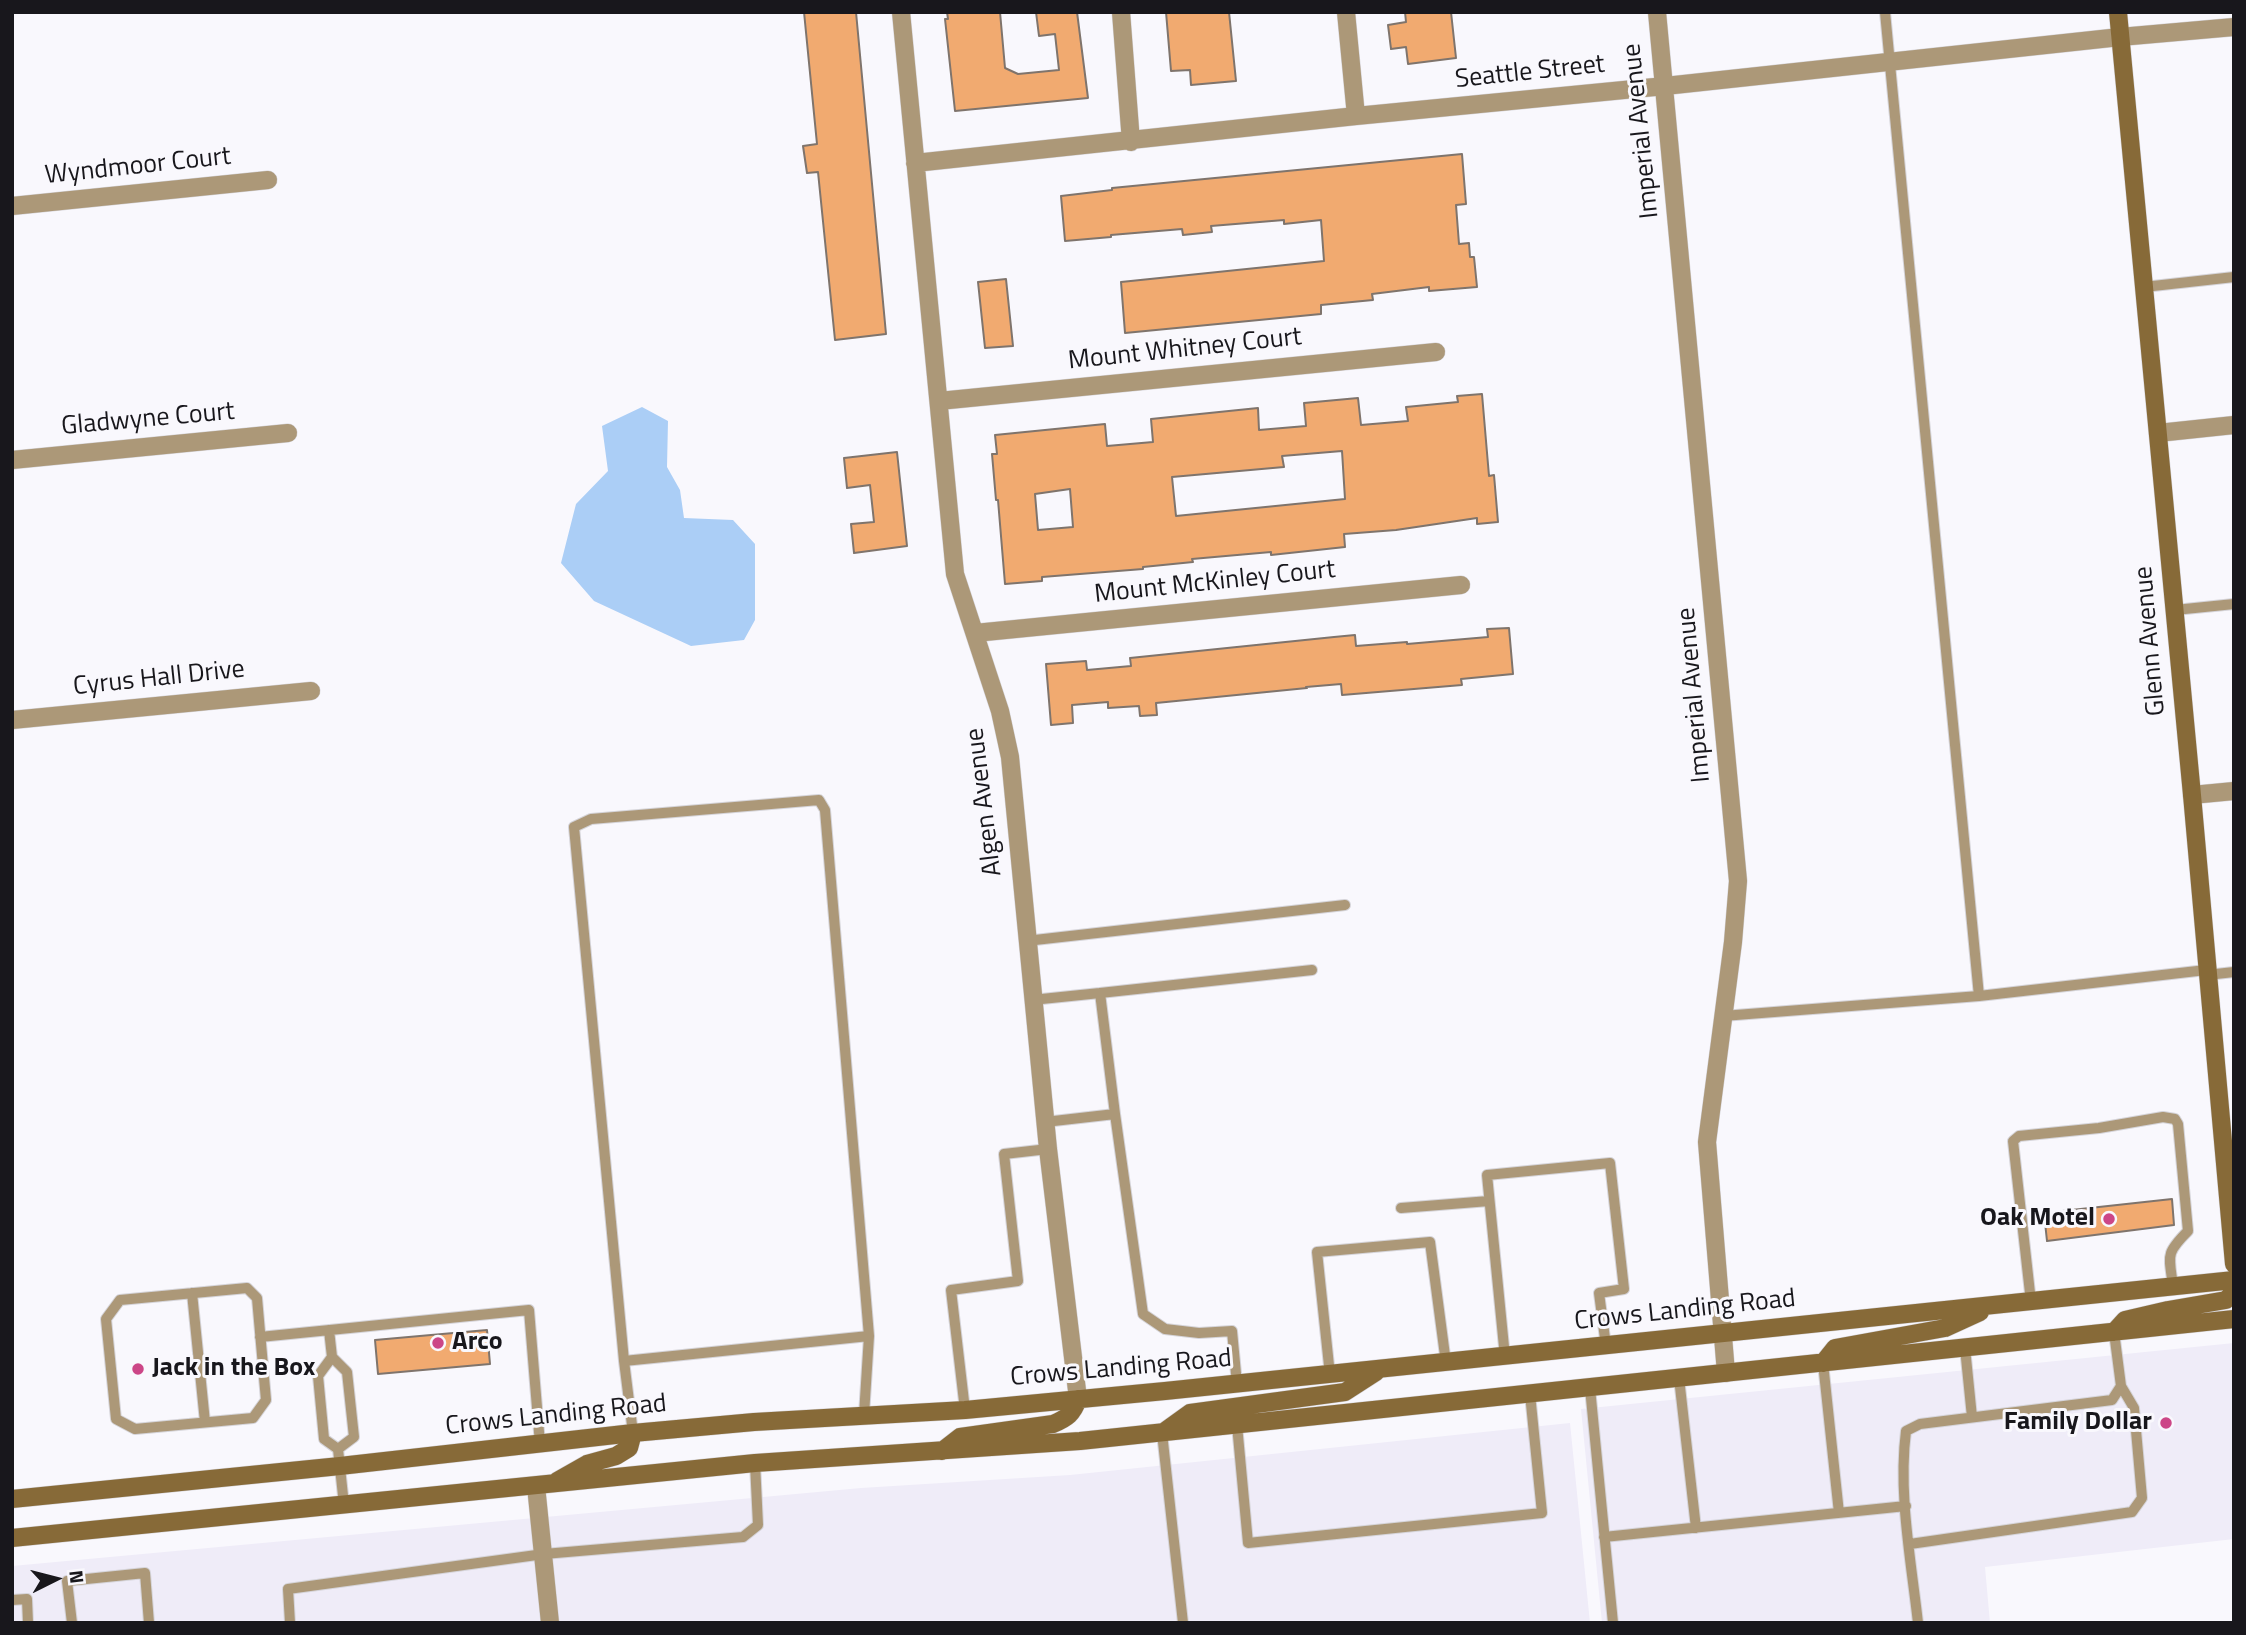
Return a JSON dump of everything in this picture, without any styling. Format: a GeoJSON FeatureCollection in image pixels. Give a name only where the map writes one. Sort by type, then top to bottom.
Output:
{"type":"FeatureCollection","features":[{"type":"Feature","properties":{"kind":"main road","name":"Glenn Avenue"},"geometry":{"type":"LineString","coordinates":[[2118,12],[2234,1264]]}},
{"type":"Feature","properties":{"kind":"main road","name":"Crows Landing Road"},"geometry":{"type":"LineString","coordinates":[[12,1499],[339,1458],[540,1444],[633,1433],[864,1415],[965,1410],[1379,1370],[2234,1280]]}},
{"type":"Feature","properties":{"kind":"main road"},"geometry":{"type":"LineString","coordinates":[[2114,1332],[2125,1320],[2226,1300],[2234,1287]]}},
{"type":"Feature","properties":{"kind":"main road"},"geometry":{"type":"LineString","coordinates":[[1823,1363],[1835,1348],[1945,1328],[1992,1306]]}},
{"type":"Feature","properties":{"kind":"main road"},"geometry":{"type":"LineString","coordinates":[[12,1538],[755,1463],[1162,1433],[2234,1320]]}},
{"type":"Feature","properties":{"kind":"main road"},"geometry":{"type":"LineString","coordinates":[[1162,1433],[1190,1413],[1345,1392],[1379,1370]]}},
{"type":"Feature","properties":{"kind":"main road"},"geometry":{"type":"LineString","coordinates":[[942,1451],[960,1437],[1053,1424],[1066,1419],[1073,1412],[1077,1399]]}},
{"type":"Feature","properties":{"kind":"main road"},"geometry":{"type":"LineString","coordinates":[[544,1485],[587,1464],[616,1456],[629,1448],[633,1433]]}},
{"type":"Feature","properties":{"kind":"street","name":"Algen Avenue"},"geometry":{"type":"LineString","coordinates":[[901,12],[954,574],[1000,712],[1010,757],[1032,1000],[1077,1399]]}},
{"type":"Feature","properties":{"kind":"street"},"geometry":{"type":"LineString","coordinates":[[1121,12],[1132,142]]}},
{"type":"Feature","properties":{"kind":"street"},"geometry":{"type":"LineString","coordinates":[[1346,12],[1356,117]]}},
{"type":"Feature","properties":{"kind":"street","name":"Imperial Avenue"},"geometry":{"type":"LineString","coordinates":[[1657,12],[1738,881],[1707,1142],[1726,1373]]}},
{"type":"Feature","properties":{"kind":"street","name":"Seattle Street"},"geometry":{"type":"LineString","coordinates":[[915,163],[2234,27]]}},
{"type":"Feature","properties":{"kind":"street","name":"Wyndmoor Court"},"geometry":{"type":"LineString","coordinates":[[12,206],[268,180]]}},
{"type":"Feature","properties":{"kind":"street","name":"Mount Whitney Court"},"geometry":{"type":"LineString","coordinates":[[939,401],[1436,352]]}},
{"type":"Feature","properties":{"kind":"street"},"geometry":{"type":"LineString","coordinates":[[2158,433],[2234,425]]}},
{"type":"Feature","properties":{"kind":"street","name":"Gladwyne Court"},"geometry":{"type":"LineString","coordinates":[[12,460],[288,433]]}},
{"type":"Feature","properties":{"kind":"street","name":"Mount McKinley Court"},"geometry":{"type":"LineString","coordinates":[[975,633],[1461,585]]}},
{"type":"Feature","properties":{"kind":"street","name":"Cyrus Hall Drive"},"geometry":{"type":"LineString","coordinates":[[12,720],[311,691]]}},
{"type":"Feature","properties":{"kind":"street"},"geometry":{"type":"LineString","coordinates":[[2192,795],[2234,791]]}},
{"type":"Feature","properties":{"kind":"street"},"geometry":{"type":"LineString","coordinates":[[544,1485],[544,1554],[550,1623]]}},
{"type":"Feature","properties":{"kind":"lane"},"geometry":{"type":"LineString","coordinates":[[1885,12],[1979,996]]}},
{"type":"Feature","properties":{"kind":"lane"},"geometry":{"type":"LineString","coordinates":[[2144,287],[2234,277]]}},
{"type":"Feature","properties":{"kind":"lane"},"geometry":{"type":"LineString","coordinates":[[2175,610],[2234,604]]}},
{"type":"Feature","properties":{"kind":"lane"},"geometry":{"type":"LineString","coordinates":[[633,1433],[574,827],[590,819],[819,800],[825,810],[869,1336],[864,1415]]}},
{"type":"Feature","properties":{"kind":"lane"},"geometry":{"type":"LineString","coordinates":[[1026,941],[1345,905]]}},
{"type":"Feature","properties":{"kind":"lane"},"geometry":{"type":"LineString","coordinates":[[1032,1000],[1312,970]]}},
{"type":"Feature","properties":{"kind":"lane"},"geometry":{"type":"LineString","coordinates":[[1723,1016],[2234,972]]}},
{"type":"Feature","properties":{"kind":"lane"},"geometry":{"type":"LineString","coordinates":[[1100,993],[1143,1314],[1166,1329],[1199,1333],[1232,1331],[1237,1384]]}},
{"type":"Feature","properties":{"kind":"lane"},"geometry":{"type":"LineString","coordinates":[[1045,1122],[1115,1114]]}},
{"type":"Feature","properties":{"kind":"lane"},"geometry":{"type":"LineString","coordinates":[[2031,1302],[2013,1141],[2019,1136],[2099,1128],[2163,1117],[2175,1119],[2178,1124],[2188,1231],[2173,1246],[2169,1255],[2173,1286]]}},
{"type":"Feature","properties":{"kind":"lane"},"geometry":{"type":"LineString","coordinates":[[965,1410],[951,1290],[1017,1281],[1004,1154],[1048,1149]]}},
{"type":"Feature","properties":{"kind":"lane"},"geometry":{"type":"LineString","coordinates":[[1505,1357],[1487,1175],[1610,1163],[1624,1289],[1599,1293],[1606,1346]]}},
{"type":"Feature","properties":{"kind":"lane"},"geometry":{"type":"LineString","coordinates":[[1401,1208],[1489,1201]]}},
{"type":"Feature","properties":{"kind":"lane"},"geometry":{"type":"LineString","coordinates":[[1330,1375],[1317,1252],[1430,1242],[1446,1363]]}},
{"type":"Feature","properties":{"kind":"lane"},"geometry":{"type":"LineString","coordinates":[[247,1288],[257,1298],[266,1400],[253,1418],[135,1430],[116,1419],[106,1318],[120,1300],[192,1293],[247,1288]]}},
{"type":"Feature","properties":{"kind":"lane"},"geometry":{"type":"LineString","coordinates":[[192,1293],[205,1422]]}},
{"type":"Feature","properties":{"kind":"lane"},"geometry":{"type":"LineString","coordinates":[[260,1337],[529,1310],[540,1444]]}},
{"type":"Feature","properties":{"kind":"lane"},"geometry":{"type":"LineString","coordinates":[[329,1329],[332,1357],[347,1372],[354,1437],[339,1458]]}},
{"type":"Feature","properties":{"kind":"lane"},"geometry":{"type":"LineString","coordinates":[[1910,1544],[2132,1512],[2142,1498],[2134,1408],[2121,1386],[2114,1332]]}},
{"type":"Feature","properties":{"kind":"lane"},"geometry":{"type":"LineString","coordinates":[[624,1361],[869,1336]]}},
{"type":"Feature","properties":{"kind":"lane"},"geometry":{"type":"LineString","coordinates":[[1965,1348],[1972,1418]]}},
{"type":"Feature","properties":{"kind":"lane"},"geometry":{"type":"LineString","coordinates":[[332,1357],[318,1376],[324,1438],[339,1458],[344,1505]]}},
{"type":"Feature","properties":{"kind":"lane"},"geometry":{"type":"LineString","coordinates":[[1823,1363],[1839,1513]]}},
{"type":"Feature","properties":{"kind":"lane"},"geometry":{"type":"LineString","coordinates":[[1679,1378],[1696,1528]]}},
{"type":"Feature","properties":{"kind":"lane"},"geometry":{"type":"LineString","coordinates":[[1918,1623],[1906,1506],[1903,1448],[1906,1431],[1920,1424],[2112,1399],[2121,1386]]}},
{"type":"Feature","properties":{"kind":"lane"},"geometry":{"type":"LineString","coordinates":[[1590,1388],[1613,1623]]}},
{"type":"Feature","properties":{"kind":"lane"},"geometry":{"type":"LineString","coordinates":[[1237,1425],[1248,1543],[1542,1513],[1530,1394]]}},
{"type":"Feature","properties":{"kind":"lane"},"geometry":{"type":"LineString","coordinates":[[1162,1433],[1183,1623]]}},
{"type":"Feature","properties":{"kind":"lane"},"geometry":{"type":"LineString","coordinates":[[290,1623],[288,1589],[544,1554],[743,1537],[758,1525],[755,1463]]}},
{"type":"Feature","properties":{"kind":"lane"},"geometry":{"type":"LineString","coordinates":[[1604,1537],[1906,1506]]}},
{"type":"Feature","properties":{"kind":"lane"},"geometry":{"type":"LineString","coordinates":[[72,1623],[67,1581],[145,1573],[149,1623]]}},
{"type":"Feature","properties":{"kind":"lane"},"geometry":{"type":"LineString","coordinates":[[12,1600],[27,1599],[28,1623]]}},
{"type":"Feature","properties":{"kind":"shaded area"},"geometry":{"type":"Polygon","coordinates":[[[2234,1343],[2234,1539],[1985,1567],[1990,1623],[1602,1623],[1581,1409],[2234,1343]]]}},
{"type":"Feature","properties":{"kind":"shaded area"},"geometry":{"type":"Polygon","coordinates":[[[1570,1423],[1590,1623],[12,1623],[12,1566],[861,1488],[1070,1475],[1570,1423]]]}},
{"type":"Feature","properties":{"kind":"water"},"geometry":{"type":"Polygon","coordinates":[[[642,407],[668,421],[667,467],[680,490],[684,518],[733,520],[755,544],[755,620],[744,640],[691,646],[594,601],[561,563],[576,504],[608,471],[602,426],[642,407]]]}},
{"type":"Feature","properties":{"kind":"building"},"geometry":{"type":"Polygon","coordinates":[[[804,12],[856,12],[886,334],[835,340],[818,172],[807,173],[803,146],[817,144],[804,12]]]}},
{"type":"Feature","properties":{"kind":"building"},"geometry":{"type":"Polygon","coordinates":[[[947,12],[1000,12],[1005,68],[1018,74],[1059,70],[1055,34],[1039,36],[1036,12],[1077,12],[1088,98],[955,111],[945,19],[948,19],[947,12]]]}},
{"type":"Feature","properties":{"kind":"building"},"geometry":{"type":"Polygon","coordinates":[[[1166,12],[1229,12],[1236,81],[1191,85],[1190,70],[1171,71],[1166,12]]]}},
{"type":"Feature","properties":{"kind":"building"},"geometry":{"type":"Polygon","coordinates":[[[1405,12],[1451,12],[1456,58],[1408,64],[1406,47],[1391,49],[1388,25],[1406,22],[1405,12]]]}},
{"type":"Feature","properties":{"kind":"building"},"geometry":{"type":"Polygon","coordinates":[[[1462,154],[1466,204],[1456,205],[1459,244],[1469,243],[1470,257],[1474,257],[1477,287],[1429,291],[1429,287],[1372,294],[1373,300],[1321,305],[1321,314],[1125,333],[1121,282],[1324,261],[1321,220],[1211,226],[1212,232],[1183,235],[1182,229],[1065,241],[1061,196],[1112,188],[1462,154]]]}},
{"type":"Feature","properties":{"kind":"building"},"geometry":{"type":"Polygon","coordinates":[[[1006,279],[1013,346],[985,348],[978,282],[1006,279]]]}},
{"type":"Feature","properties":{"kind":"building"},"geometry":{"type":"Polygon","coordinates":[[[1482,394],[1489,476],[1494,475],[1498,522],[1477,524],[1477,518],[1396,530],[1344,534],[1345,547],[1271,555],[1271,552],[1192,559],[1193,562],[1143,569],[1042,577],[1042,581],[1005,584],[992,454],[997,454],[995,435],[1105,424],[1107,446],[1153,442],[1151,419],[1258,408],[1259,430],[1306,426],[1304,403],[1358,398],[1361,425],[1408,421],[1406,407],[1458,402],[1457,396],[1482,394]],[[1342,451],[1282,456],[1284,467],[1172,477],[1176,516],[1345,499],[1342,451]],[[1070,489],[1035,494],[1038,530],[1073,527],[1070,489]]]}},
{"type":"Feature","properties":{"kind":"building"},"geometry":{"type":"Polygon","coordinates":[[[897,452],[907,546],[854,553],[851,524],[874,522],[870,485],[847,488],[844,458],[897,452]]]}},
{"type":"Feature","properties":{"kind":"building"},"geometry":{"type":"Polygon","coordinates":[[[1509,628],[1513,674],[1461,679],[1462,685],[1342,695],[1341,684],[1306,687],[1156,703],[1157,715],[1140,716],[1139,706],[1108,708],[1108,702],[1072,705],[1073,723],[1051,725],[1046,664],[1086,661],[1087,670],[1131,666],[1130,658],[1334,637],[1355,635],[1356,646],[1407,644],[1488,637],[1487,629],[1509,628]]]}},
{"type":"Feature","properties":{"kind":"building","name":"Oak Motel"},"geometry":{"type":"Polygon","coordinates":[[[2172,1199],[2174,1225],[2047,1241],[2044,1213],[2172,1199]]]}},
{"type":"Feature","properties":{"kind":"building"},"geometry":{"type":"Polygon","coordinates":[[[487,1330],[490,1364],[378,1374],[375,1340],[487,1330]]]}},
{"type":"Feature","properties":{"kind":"place","name":"Oak Motel"},"geometry":{"type":"Point","coordinates":[2109,1219]}},
{"type":"Feature","properties":{"kind":"place","name":"Arco"},"geometry":{"type":"Point","coordinates":[438,1343]}},
{"type":"Feature","properties":{"kind":"place","name":"Jack in the Box"},"geometry":{"type":"Point","coordinates":[138,1369]}},
{"type":"Feature","properties":{"kind":"place","name":"Family Dollar"},"geometry":{"type":"Point","coordinates":[2166,1423]}}]}
